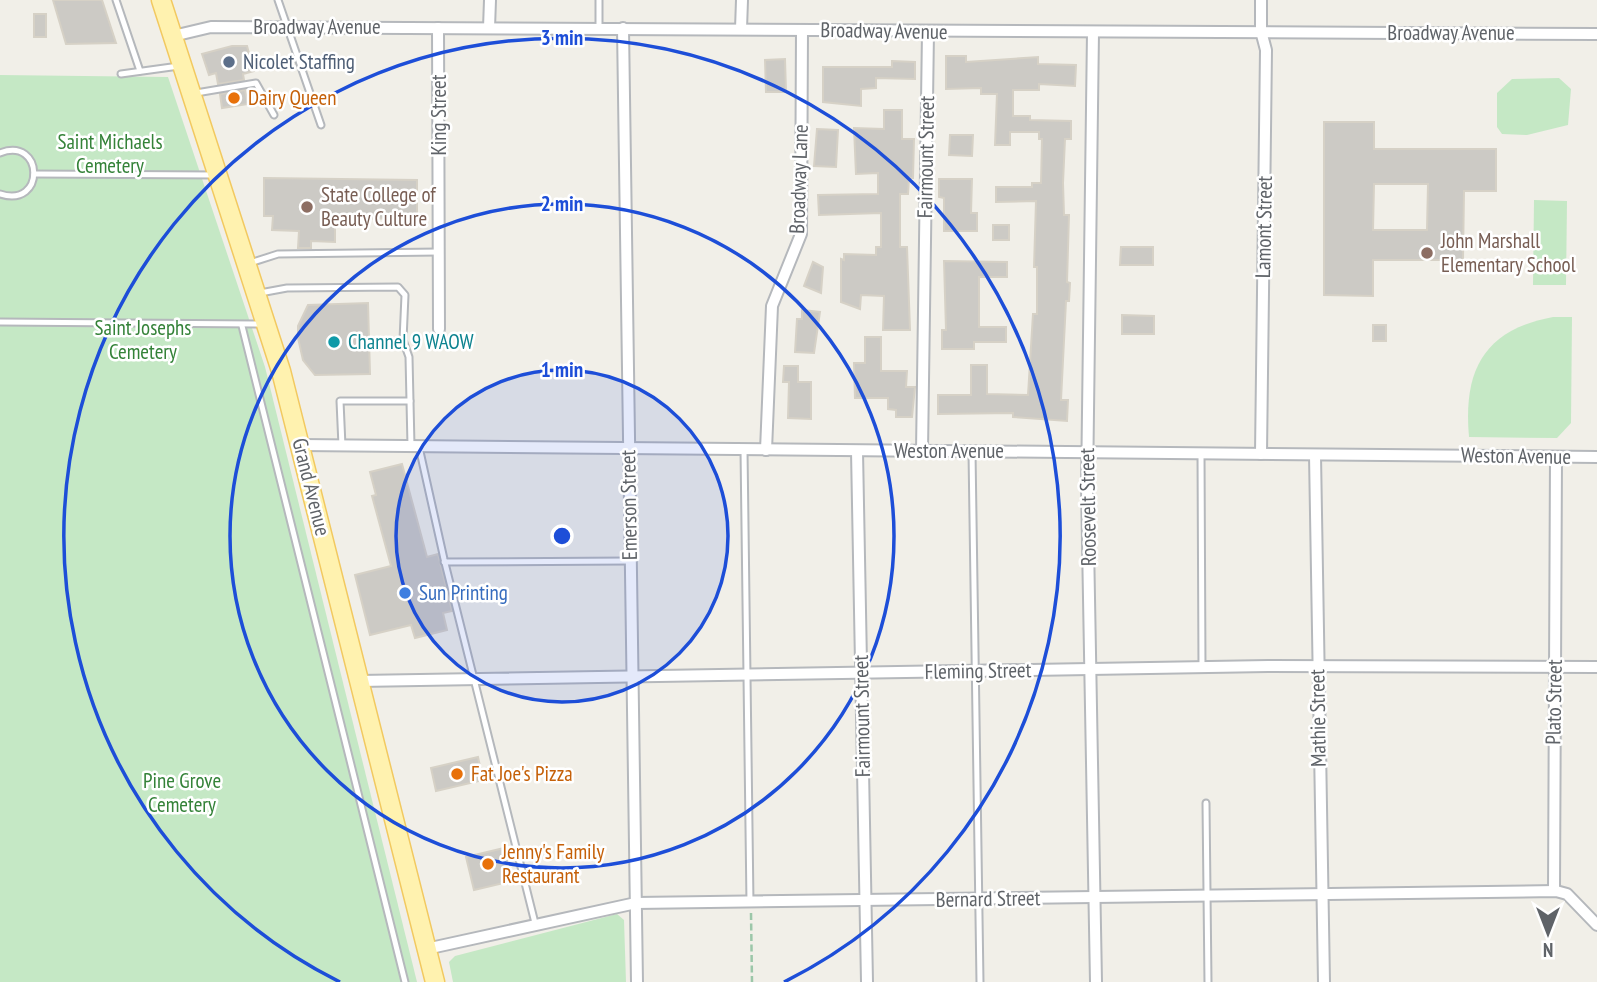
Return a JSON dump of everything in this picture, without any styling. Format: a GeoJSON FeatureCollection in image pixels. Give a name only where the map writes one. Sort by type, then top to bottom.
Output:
{"type":"FeatureCollection","features":[{"type":"Feature","properties":{"kind":"main road","name":"Grand Avenue"},"geometry":{"type":"LineString","coordinates":[[161,0],[267,324],[301,445],[435,982]]}},
{"type":"Feature","properties":{"kind":"street"},"geometry":{"type":"LineString","coordinates":[[489,28],[490,0]]}},
{"type":"Feature","properties":{"kind":"street"},"geometry":{"type":"LineString","coordinates":[[741,29],[742,0]]}},
{"type":"Feature","properties":{"kind":"street","name":"Lamont Street"},"geometry":{"type":"LineString","coordinates":[[1261,0],[1261,31],[1266,50],[1261,454]]}},
{"type":"Feature","properties":{"kind":"street","name":"Broadway Avenue"},"geometry":{"type":"LineString","coordinates":[[173,36],[202,27],[1597,34]]}},
{"type":"Feature","properties":{"kind":"street","name":"King Street"},"geometry":{"type":"LineString","coordinates":[[438,28],[439,329]]}},
{"type":"Feature","properties":{"kind":"street","name":"Emerson Street"},"geometry":{"type":"LineString","coordinates":[[623,28],[637,982]]}},
{"type":"Feature","properties":{"kind":"street","name":"Broadway Lane"},"geometry":{"type":"LineString","coordinates":[[766,450],[772,306],[801,234],[802,30]]}},
{"type":"Feature","properties":{"kind":"street","name":"Fairmount Street"},"geometry":{"type":"LineString","coordinates":[[922,451],[928,32]]}},
{"type":"Feature","properties":{"kind":"street","name":"Roosevelt Street"},"geometry":{"type":"LineString","coordinates":[[1093,32],[1087,453],[1096,982]]}},
{"type":"Feature","properties":{"kind":"street","name":"Weston Avenue"},"geometry":{"type":"LineString","coordinates":[[301,445],[1597,457]]}},
{"type":"Feature","properties":{"kind":"street","name":"Fairmount Street"},"geometry":{"type":"LineString","coordinates":[[857,451],[866,982]]}},
{"type":"Feature","properties":{"kind":"street","name":"Mathie Street"},"geometry":{"type":"LineString","coordinates":[[1315,455],[1324,982]]}},
{"type":"Feature","properties":{"kind":"street","name":"Plato Street"},"geometry":{"type":"LineString","coordinates":[[1554,891],[1556,457]]}},
{"type":"Feature","properties":{"kind":"street","name":"Fleming Street"},"geometry":{"type":"LineString","coordinates":[[359,681],[1317,665],[1597,667]]}},
{"type":"Feature","properties":{"kind":"street"},"geometry":{"type":"LineString","coordinates":[[1554,891],[1567,894],[1597,925]]}},
{"type":"Feature","properties":{"kind":"street","name":"Bernard Street"},"geometry":{"type":"LineString","coordinates":[[426,949],[636,903],[1554,891]]}},
{"type":"Feature","properties":{"kind":"lane"},"geometry":{"type":"LineString","coordinates":[[116,0],[141,71]]}},
{"type":"Feature","properties":{"kind":"lane"},"geometry":{"type":"LineString","coordinates":[[278,0],[321,125]]}},
{"type":"Feature","properties":{"kind":"lane"},"geometry":{"type":"LineString","coordinates":[[599,0],[599,28]]}},
{"type":"Feature","properties":{"kind":"lane"},"geometry":{"type":"LineString","coordinates":[[121,74],[182,65]]}},
{"type":"Feature","properties":{"kind":"lane"},"geometry":{"type":"LineString","coordinates":[[191,94],[253,82],[261,88],[274,115]]}},
{"type":"Feature","properties":{"kind":"lane"},"geometry":{"type":"LineString","coordinates":[[0,153],[10,150],[24,154],[34,174],[33,182],[23,194],[8,197],[0,194]]}},
{"type":"Feature","properties":{"kind":"lane"},"geometry":{"type":"LineString","coordinates":[[34,174],[219,175]]}},
{"type":"Feature","properties":{"kind":"lane"},"geometry":{"type":"LineString","coordinates":[[247,264],[278,254],[439,252]]}},
{"type":"Feature","properties":{"kind":"lane"},"geometry":{"type":"LineString","coordinates":[[257,293],[287,289],[398,287],[405,295],[403,340],[409,357],[415,446],[535,923]]}},
{"type":"Feature","properties":{"kind":"lane"},"geometry":{"type":"LineString","coordinates":[[0,322],[242,326],[267,324]]}},
{"type":"Feature","properties":{"kind":"lane"},"geometry":{"type":"LineString","coordinates":[[242,326],[405,982]]}},
{"type":"Feature","properties":{"kind":"lane"},"geometry":{"type":"LineString","coordinates":[[342,446],[340,401],[410,401]]}},
{"type":"Feature","properties":{"kind":"lane"},"geometry":{"type":"LineString","coordinates":[[744,450],[750,902]]}},
{"type":"Feature","properties":{"kind":"lane"},"geometry":{"type":"LineString","coordinates":[[972,452],[980,982]]}},
{"type":"Feature","properties":{"kind":"lane"},"geometry":{"type":"LineString","coordinates":[[1201,453],[1202,667]]}},
{"type":"Feature","properties":{"kind":"lane"},"geometry":{"type":"LineString","coordinates":[[444,562],[630,561]]}},
{"type":"Feature","properties":{"kind":"lane"},"geometry":{"type":"LineString","coordinates":[[1206,803],[1208,982]]}},
{"type":"Feature","properties":{"kind":"path"},"geometry":{"type":"LineString","coordinates":[[750,902],[752,982]]}},
{"type":"Feature","properties":{"kind":"green space","name":"Pine Grove Cemetery"},"geometry":{"type":"Polygon","coordinates":[[[0,75],[168,77],[265,367],[417,982],[0,982],[0,75]]]}},
{"type":"Feature","properties":{"kind":"green space"},"geometry":{"type":"Polygon","coordinates":[[[1559,78],[1571,89],[1568,125],[1527,135],[1502,134],[1497,127],[1497,93],[1512,79],[1559,78]]]}},
{"type":"Feature","properties":{"kind":"green space"},"geometry":{"type":"Polygon","coordinates":[[[1534,200],[1567,201],[1566,285],[1533,285],[1534,200]]]}},
{"type":"Feature","properties":{"kind":"green space"},"geometry":{"type":"Polygon","coordinates":[[[1553,317],[1572,317],[1571,423],[1557,438],[1469,437],[1470,392],[1483,357],[1495,343],[1510,332],[1529,323],[1553,317]]]}},
{"type":"Feature","properties":{"kind":"green space"},"geometry":{"type":"Polygon","coordinates":[[[617,914],[624,920],[626,982],[453,982],[449,962],[455,956],[617,914]]]}},
{"type":"Feature","properties":{"kind":"building"},"geometry":{"type":"Polygon","coordinates":[[[53,0],[102,0],[116,43],[66,44],[53,0]]]}},
{"type":"Feature","properties":{"kind":"building"},"geometry":{"type":"Polygon","coordinates":[[[34,14],[46,14],[46,37],[34,37],[34,14]]]}},
{"type":"Feature","properties":{"kind":"building"},"geometry":{"type":"Polygon","coordinates":[[[232,46],[247,46],[254,71],[243,74],[244,80],[218,84],[216,73],[209,75],[202,54],[232,46]]]}},
{"type":"Feature","properties":{"kind":"building"},"geometry":{"type":"Polygon","coordinates":[[[946,56],[966,56],[966,62],[1038,57],[1038,64],[1076,65],[1075,86],[1039,84],[1039,90],[1013,90],[1013,116],[1030,116],[1030,120],[1071,121],[1071,139],[1065,139],[1063,183],[1064,215],[1069,215],[1067,282],[1070,283],[1069,301],[1066,301],[1061,400],[1068,400],[1067,421],[1013,417],[1013,413],[938,414],[938,395],[971,395],[971,365],[987,365],[987,394],[1028,395],[1033,314],[1037,314],[1037,267],[1034,267],[1036,201],[996,202],[996,187],[1032,187],[1032,183],[1041,183],[1042,139],[1039,139],[1039,132],[1010,132],[1010,145],[995,145],[997,94],[981,94],[981,88],[946,89],[946,56]]]}},
{"type":"Feature","properties":{"kind":"building"},"geometry":{"type":"Polygon","coordinates":[[[785,59],[786,92],[766,92],[765,60],[785,59]]]}},
{"type":"Feature","properties":{"kind":"building"},"geometry":{"type":"Polygon","coordinates":[[[892,61],[915,62],[915,79],[876,78],[876,88],[861,89],[861,106],[823,102],[823,67],[892,67],[892,61]]]}},
{"type":"Feature","properties":{"kind":"building","name":"Dairy Queen"},"geometry":{"type":"Polygon","coordinates":[[[245,90],[248,104],[222,108],[220,94],[245,90]]]}},
{"type":"Feature","properties":{"kind":"building"},"geometry":{"type":"Polygon","coordinates":[[[884,110],[902,110],[902,139],[914,139],[913,178],[909,178],[908,194],[900,194],[900,247],[907,247],[910,330],[883,330],[884,296],[861,295],[860,309],[841,302],[841,259],[844,260],[844,254],[876,255],[876,247],[881,247],[881,213],[819,215],[818,195],[878,194],[878,173],[856,174],[854,128],[884,129],[884,110]]]}},
{"type":"Feature","properties":{"kind":"building"},"geometry":{"type":"Polygon","coordinates":[[[1324,122],[1374,122],[1374,149],[1496,149],[1496,191],[1464,191],[1463,260],[1373,260],[1373,296],[1324,295],[1324,122]],[[1374,184],[1373,230],[1427,230],[1428,184],[1374,184]]]}},
{"type":"Feature","properties":{"kind":"building"},"geometry":{"type":"Polygon","coordinates":[[[817,129],[838,130],[836,167],[814,166],[817,129]]]}},
{"type":"Feature","properties":{"kind":"building"},"geometry":{"type":"Polygon","coordinates":[[[950,135],[973,135],[972,156],[949,155],[950,135]]]}},
{"type":"Feature","properties":{"kind":"building"},"geometry":{"type":"Polygon","coordinates":[[[264,178],[417,180],[417,219],[335,218],[335,242],[311,241],[311,248],[298,248],[299,231],[272,230],[273,216],[264,216],[264,178]]]}},
{"type":"Feature","properties":{"kind":"building"},"geometry":{"type":"Polygon","coordinates":[[[939,179],[972,179],[971,213],[977,213],[977,231],[944,231],[944,198],[939,197],[939,179]]]}},
{"type":"Feature","properties":{"kind":"building"},"geometry":{"type":"Polygon","coordinates":[[[993,225],[1009,225],[1009,240],[993,240],[993,225]]]}},
{"type":"Feature","properties":{"kind":"building"},"geometry":{"type":"Polygon","coordinates":[[[1121,247],[1153,247],[1153,265],[1120,265],[1121,247]]]}},
{"type":"Feature","properties":{"kind":"building"},"geometry":{"type":"Polygon","coordinates":[[[944,261],[1007,262],[1007,277],[979,277],[979,327],[1006,327],[1006,342],[974,342],[974,349],[942,349],[942,330],[946,330],[944,261]]]}},
{"type":"Feature","properties":{"kind":"building"},"geometry":{"type":"Polygon","coordinates":[[[813,262],[823,267],[821,293],[804,286],[813,262]]]}},
{"type":"Feature","properties":{"kind":"building","name":"Channel 9 WAOW"},"geometry":{"type":"Polygon","coordinates":[[[368,303],[370,374],[315,375],[303,360],[298,338],[298,326],[308,305],[368,303]]]}},
{"type":"Feature","properties":{"kind":"building"},"geometry":{"type":"Polygon","coordinates":[[[802,310],[820,312],[814,353],[795,352],[797,319],[802,319],[802,310]]]}},
{"type":"Feature","properties":{"kind":"building"},"geometry":{"type":"Polygon","coordinates":[[[1122,315],[1154,316],[1154,334],[1122,334],[1122,315]]]}},
{"type":"Feature","properties":{"kind":"building"},"geometry":{"type":"Polygon","coordinates":[[[1373,325],[1386,325],[1386,341],[1373,341],[1373,325]]]}},
{"type":"Feature","properties":{"kind":"building"},"geometry":{"type":"Polygon","coordinates":[[[865,337],[881,337],[881,371],[907,371],[906,387],[915,387],[912,417],[896,417],[896,410],[888,409],[888,398],[855,398],[854,363],[865,363],[865,337]]]}},
{"type":"Feature","properties":{"kind":"building"},"geometry":{"type":"Polygon","coordinates":[[[784,366],[798,366],[798,382],[811,382],[811,419],[788,418],[789,382],[783,382],[784,366]]]}},
{"type":"Feature","properties":{"kind":"building","name":"Sun Printing"},"geometry":{"type":"Polygon","coordinates":[[[402,464],[427,557],[438,554],[452,611],[443,613],[447,630],[415,638],[411,625],[370,635],[355,575],[391,566],[372,496],[376,495],[370,472],[402,464]]]}},
{"type":"Feature","properties":{"kind":"building","name":"Fat Joe's Pizza"},"geometry":{"type":"Polygon","coordinates":[[[478,757],[483,780],[436,791],[431,768],[478,757]]]}},
{"type":"Feature","properties":{"kind":"building","name":"Jenny's Family Restaurant"},"geometry":{"type":"Polygon","coordinates":[[[504,848],[512,881],[474,890],[466,857],[504,848]]]}},
{"type":"Feature","properties":{"kind":"place","name":"Nicolet Staffing"},"geometry":{"type":"Point","coordinates":[229,62]}},
{"type":"Feature","properties":{"kind":"place","name":"Dairy Queen"},"geometry":{"type":"Point","coordinates":[234,98]}},
{"type":"Feature","properties":{"kind":"place","name":"State College of Beauty Culture"},"geometry":{"type":"Point","coordinates":[307,207]}},
{"type":"Feature","properties":{"kind":"place","name":"John Marshall Elementary School"},"geometry":{"type":"Point","coordinates":[1427,253]}},
{"type":"Feature","properties":{"kind":"place","name":"Channel 9 WAOW"},"geometry":{"type":"Point","coordinates":[334,342]}},
{"type":"Feature","properties":{"kind":"place","name":"Sun Printing"},"geometry":{"type":"Point","coordinates":[405,593]}},
{"type":"Feature","properties":{"kind":"place","name":"Fat Joe's Pizza"},"geometry":{"type":"Point","coordinates":[457,774]}},
{"type":"Feature","properties":{"kind":"place","name":"Jenny's Family Restaurant"},"geometry":{"type":"Point","coordinates":[488,864]}},
{"type":"Feature","properties":{"kind":"park label","name":"Saint Michaels Cemetery"},"geometry":{"type":"Point","coordinates":[110,154]}},
{"type":"Feature","properties":{"kind":"park label","name":"Saint Josephs Cemetery"},"geometry":{"type":"Point","coordinates":[143,340]}}]}
